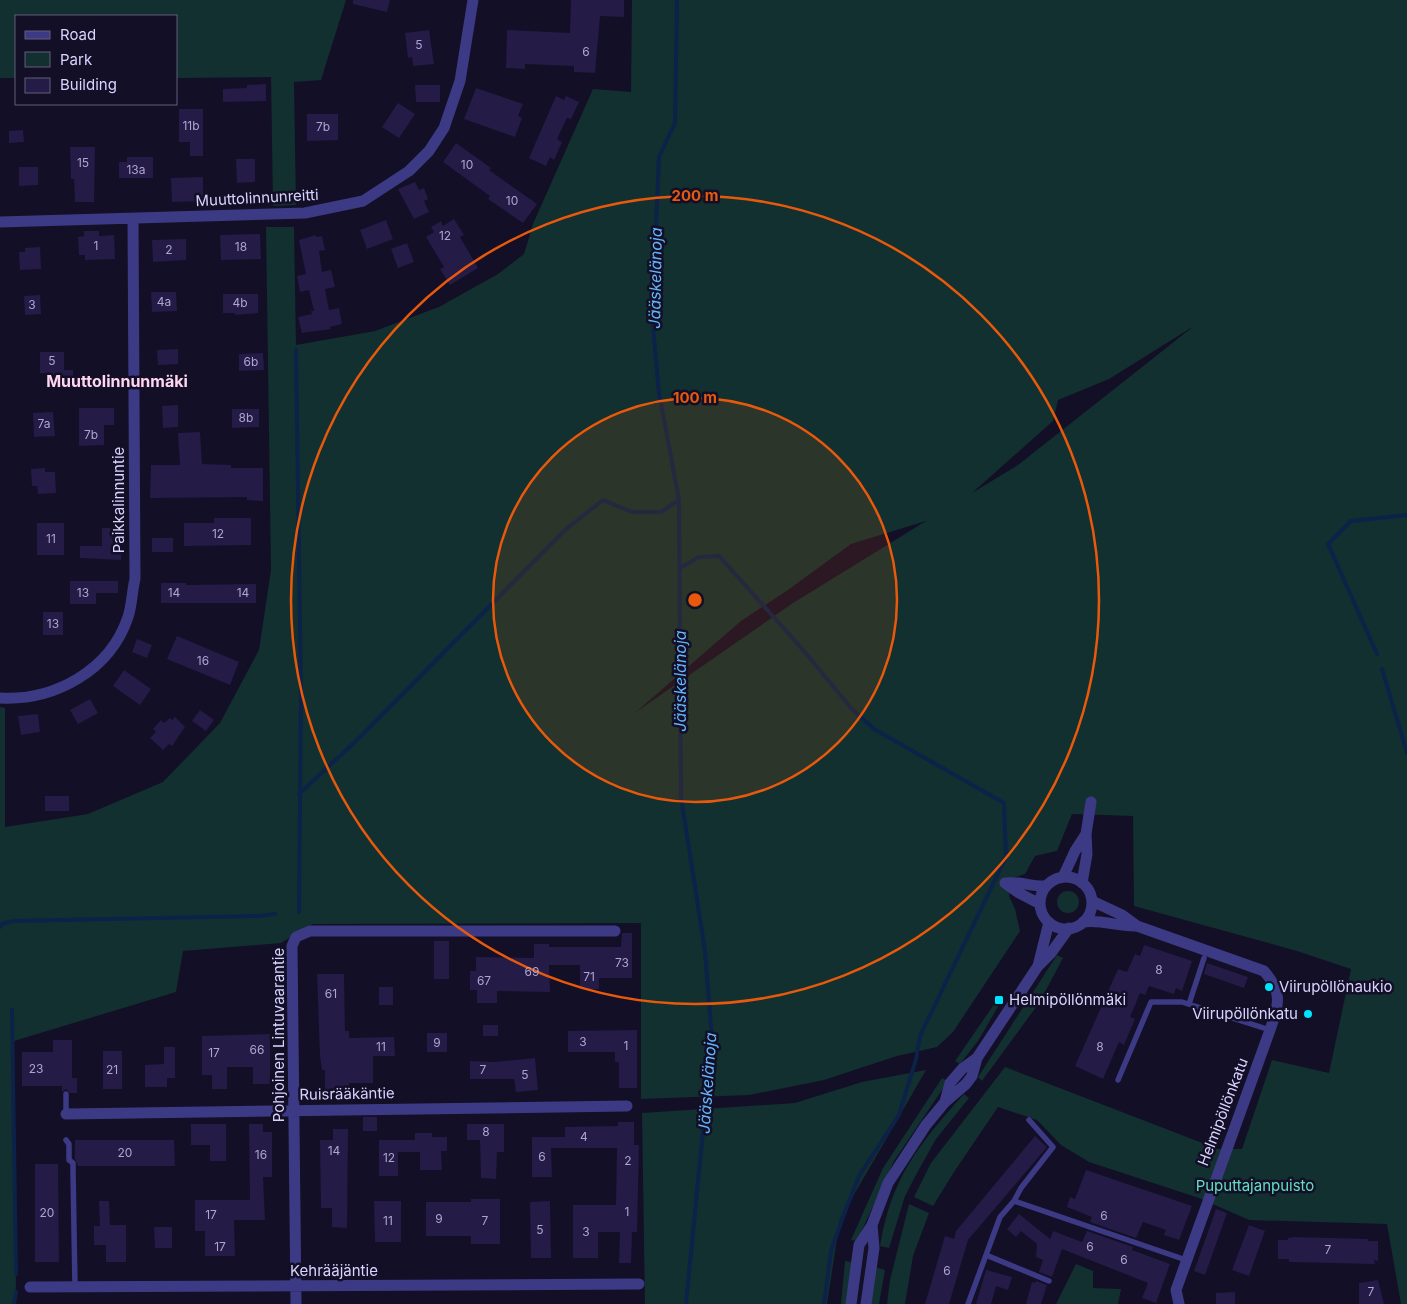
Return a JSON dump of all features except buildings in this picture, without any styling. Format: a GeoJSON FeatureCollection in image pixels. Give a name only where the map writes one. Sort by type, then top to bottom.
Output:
{"type":"FeatureCollection","features":[{"type":"Feature","properties":{"kind":"street","name":"Muuttolinnunreitti"},"geometry":{"type":"LineString","coordinates":[[0,222],[305,213],[363,201],[409,171],[429,151],[444,128],[460,81],[473,0]]}},
{"type":"Feature","properties":{"kind":"street","name":"Paikkalinnuntie"},"geometry":{"type":"LineString","coordinates":[[0,698],[20,699],[37,696],[71,684],[95,667],[112,646],[128,617],[134,579],[133,218]]}},
{"type":"Feature","properties":{"kind":"street"},"geometry":{"type":"LineString","coordinates":[[1082,882],[1087,854],[1086,834],[1091,802]]}},
{"type":"Feature","properties":{"kind":"street"},"geometry":{"type":"LineString","coordinates":[[1040,904],[1019,893],[1006,882],[1021,881],[1038,886],[1046,886],[1063,877],[1086,834]]}},
{"type":"Feature","properties":{"kind":"street"},"geometry":{"type":"LineString","coordinates":[[1063,877],[1082,882],[1090,894],[1091,909],[1083,922]]}},
{"type":"Feature","properties":{"kind":"street"},"geometry":{"type":"LineString","coordinates":[[1046,886],[1040,904],[1044,917],[1055,926],[1068,928],[1083,922],[1096,920],[1117,927],[1137,926]]}},
{"type":"Feature","properties":{"kind":"street"},"geometry":{"type":"LineString","coordinates":[[1092,902],[1122,915],[1137,926]]}},
{"type":"Feature","properties":{"kind":"street"},"geometry":{"type":"LineString","coordinates":[[1038,966],[1049,922]]}},
{"type":"Feature","properties":{"kind":"street","name":"Helmipöllönkatu"},"geometry":{"type":"LineString","coordinates":[[1137,926],[1253,965],[1264,971],[1276,986],[1278,1003],[1270,1030],[1176,1290],[1179,1304]]}},
{"type":"Feature","properties":{"kind":"street"},"geometry":{"type":"LineString","coordinates":[[851,1304],[860,1244],[872,1225],[897,1167],[944,1102],[950,1083],[962,1069],[977,1058],[1038,966],[1052,953],[1068,928]]}},
{"type":"Feature","properties":{"kind":"street","name":"Pohjoinen Lintuvaarantie"},"geometry":{"type":"LineString","coordinates":[[296,1304],[292,946],[296,937],[310,931],[615,931]]}},
{"type":"Feature","properties":{"kind":"street","name":"Ruisrääkäntie"},"geometry":{"type":"LineString","coordinates":[[66,1114],[295,1109],[628,1106]]}},
{"type":"Feature","properties":{"kind":"street"},"geometry":{"type":"LineString","coordinates":[[866,1304],[874,1248],[872,1225]]}},
{"type":"Feature","properties":{"kind":"street","name":"Kehrääjäntie"},"geometry":{"type":"LineString","coordinates":[[30,1287],[639,1284]]}},
{"type":"Feature","properties":{"kind":"lane"},"geometry":{"type":"LineString","coordinates":[[1189,1004],[1204,958]]}},
{"type":"Feature","properties":{"kind":"lane"},"geometry":{"type":"LineString","coordinates":[[1118,1080],[1151,1002],[1168,1001],[1189,1004],[1270,1030]]}},
{"type":"Feature","properties":{"kind":"lane"},"geometry":{"type":"LineString","coordinates":[[66,1094],[66,1114]]}},
{"type":"Feature","properties":{"kind":"lane"},"geometry":{"type":"LineString","coordinates":[[968,1304],[1000,1217],[1014,1202],[1021,1188],[1053,1146],[1028,1120]]}},
{"type":"Feature","properties":{"kind":"lane"},"geometry":{"type":"LineString","coordinates":[[66,1140],[69,1144],[69,1160],[72,1163],[73,1171],[75,1287]]}},
{"type":"Feature","properties":{"kind":"lane"},"geometry":{"type":"LineString","coordinates":[[1014,1202],[1186,1260]]}},
{"type":"Feature","properties":{"kind":"lane"},"geometry":{"type":"LineString","coordinates":[[986,1255],[1050,1281]]}},
{"type":"Feature","properties":{"kind":"green space"},"geometry":{"type":"Polygon","coordinates":[[[0,0],[346,0],[321,80],[294,82],[296,205],[273,206],[271,77],[178,78],[178,15],[15,15],[15,78],[0,78],[0,0]]]}},
{"type":"Feature","properties":{"kind":"green space","name":"Puputtajanpuisto"},"geometry":{"type":"Polygon","coordinates":[[[632,0],[1407,0],[1407,1304],[1401,1304],[1387,1224],[1249,1220],[1199,1198],[1089,1162],[1061,1145],[1037,1120],[998,1107],[933,1206],[914,1197],[931,1163],[1005,1067],[1218,1149],[1242,1149],[1272,1060],[1329,1073],[1351,969],[1297,951],[1134,906],[1133,816],[1072,814],[1057,851],[1035,856],[1025,874],[1013,878],[1009,896],[1015,909],[1020,931],[953,1032],[937,1047],[897,1056],[824,1080],[749,1095],[641,1099],[641,923],[313,924],[281,943],[183,951],[176,992],[14,1041],[16,1304],[0,1304],[0,707],[5,708],[5,827],[88,814],[163,782],[220,723],[259,650],[271,570],[266,227],[294,227],[296,345],[375,331],[439,307],[498,274],[524,254],[533,224],[593,89],[631,92],[632,0]],[[1194,326],[1109,379],[1058,400],[1053,421],[972,493],[1018,465],[1194,326]],[[926,521],[851,544],[788,590],[741,621],[636,712],[793,603],[926,521]]]}},
{"type":"Feature","properties":{"kind":"green space"},"geometry":{"type":"Polygon","coordinates":[[[1064,891],[1072,891],[1079,898],[1079,906],[1072,913],[1064,913],[1057,906],[1057,898],[1064,891]]]}},
{"type":"Feature","properties":{"kind":"green space"},"geometry":{"type":"Polygon","coordinates":[[[1057,955],[1063,958],[1039,1003],[982,1081],[978,1077],[1057,955]]]}},
{"type":"Feature","properties":{"kind":"green space"},"geometry":{"type":"Polygon","coordinates":[[[995,1003],[999,1005],[978,1041],[960,1064],[955,1061],[995,1003]]]}},
{"type":"Feature","properties":{"kind":"green space"},"geometry":{"type":"Polygon","coordinates":[[[926,1070],[840,1219],[827,1304],[645,1304],[642,1113],[795,1103],[862,1082],[926,1070]]]}},
{"type":"Feature","properties":{"kind":"green space"},"geometry":{"type":"Polygon","coordinates":[[[942,1078],[948,1081],[894,1161],[857,1241],[851,1240],[883,1168],[942,1078]]]}},
{"type":"Feature","properties":{"kind":"green space"},"geometry":{"type":"Polygon","coordinates":[[[964,1094],[969,1098],[936,1139],[905,1196],[889,1248],[880,1246],[891,1201],[909,1163],[933,1129],[964,1094]]]}},
{"type":"Feature","properties":{"kind":"green space"},"geometry":{"type":"Polygon","coordinates":[[[909,1204],[929,1213],[913,1256],[905,1304],[887,1304],[890,1280],[909,1204]]]}},
{"type":"Feature","properties":{"kind":"green space"},"geometry":{"type":"Polygon","coordinates":[[[845,1261],[852,1262],[847,1304],[841,1304],[845,1261]]]}},
{"type":"Feature","properties":{"kind":"green space"},"geometry":{"type":"Polygon","coordinates":[[[1076,1264],[1093,1271],[1093,1288],[1121,1289],[1118,1304],[1056,1304],[1076,1264]]]}},
{"type":"Feature","properties":{"kind":"green space"},"geometry":{"type":"Polygon","coordinates":[[[875,1267],[885,1270],[879,1304],[871,1304],[875,1267]]]}},
{"type":"Feature","properties":{"kind":"waterway","name":"Jääskelänoja"},"geometry":{"type":"LineString","coordinates":[[677,0],[675,123],[659,157],[652,316],[659,393],[679,500],[681,797],[705,951],[712,1039],[686,1304]]}},
{"type":"Feature","properties":{"kind":"waterway"},"geometry":{"type":"LineString","coordinates":[[296,350],[301,695],[299,912]]}},
{"type":"Feature","properties":{"kind":"waterway"},"geometry":{"type":"LineString","coordinates":[[299,794],[357,740],[566,529],[603,500],[632,512],[661,512],[679,500]]}},
{"type":"Feature","properties":{"kind":"waterway"},"geometry":{"type":"LineString","coordinates":[[1377,654],[1328,544],[1351,521],[1407,515]]}},
{"type":"Feature","properties":{"kind":"waterway"},"geometry":{"type":"LineString","coordinates":[[680,568],[699,557],[719,556],[804,651],[851,708],[874,729],[1004,803],[1006,857],[920,1036],[916,1059],[899,1115],[859,1176],[831,1251],[824,1304]]}},
{"type":"Feature","properties":{"kind":"waterway"},"geometry":{"type":"LineString","coordinates":[[1382,669],[1407,753]]}},
{"type":"Feature","properties":{"kind":"waterway"},"geometry":{"type":"LineString","coordinates":[[0,927],[2,924],[13,921],[260,916],[275,914]]}},
{"type":"Feature","properties":{"kind":"waterway"},"geometry":{"type":"LineString","coordinates":[[12,1010],[16,1274]]}},
{"type":"Feature","properties":{"kind":"waterway"},"geometry":{"type":"LineString","coordinates":[[14,1304],[16,1292]]}},
{"type":"Feature","properties":{"kind":"place","name":"Viirupöllönaukio"},"geometry":{"type":"Point","coordinates":[1269,987]}},
{"type":"Feature","properties":{"kind":"place","name":"Helmipöllönmäki"},"geometry":{"type":"Point","coordinates":[999,1000]}},
{"type":"Feature","properties":{"kind":"place","name":"Viirupöllönkatu"},"geometry":{"type":"Point","coordinates":[1308,1014]}},
{"type":"Feature","properties":{"kind":"district","name":"Muuttolinnunmäki"},"geometry":{"type":"Point","coordinates":[117,381]}}]}
